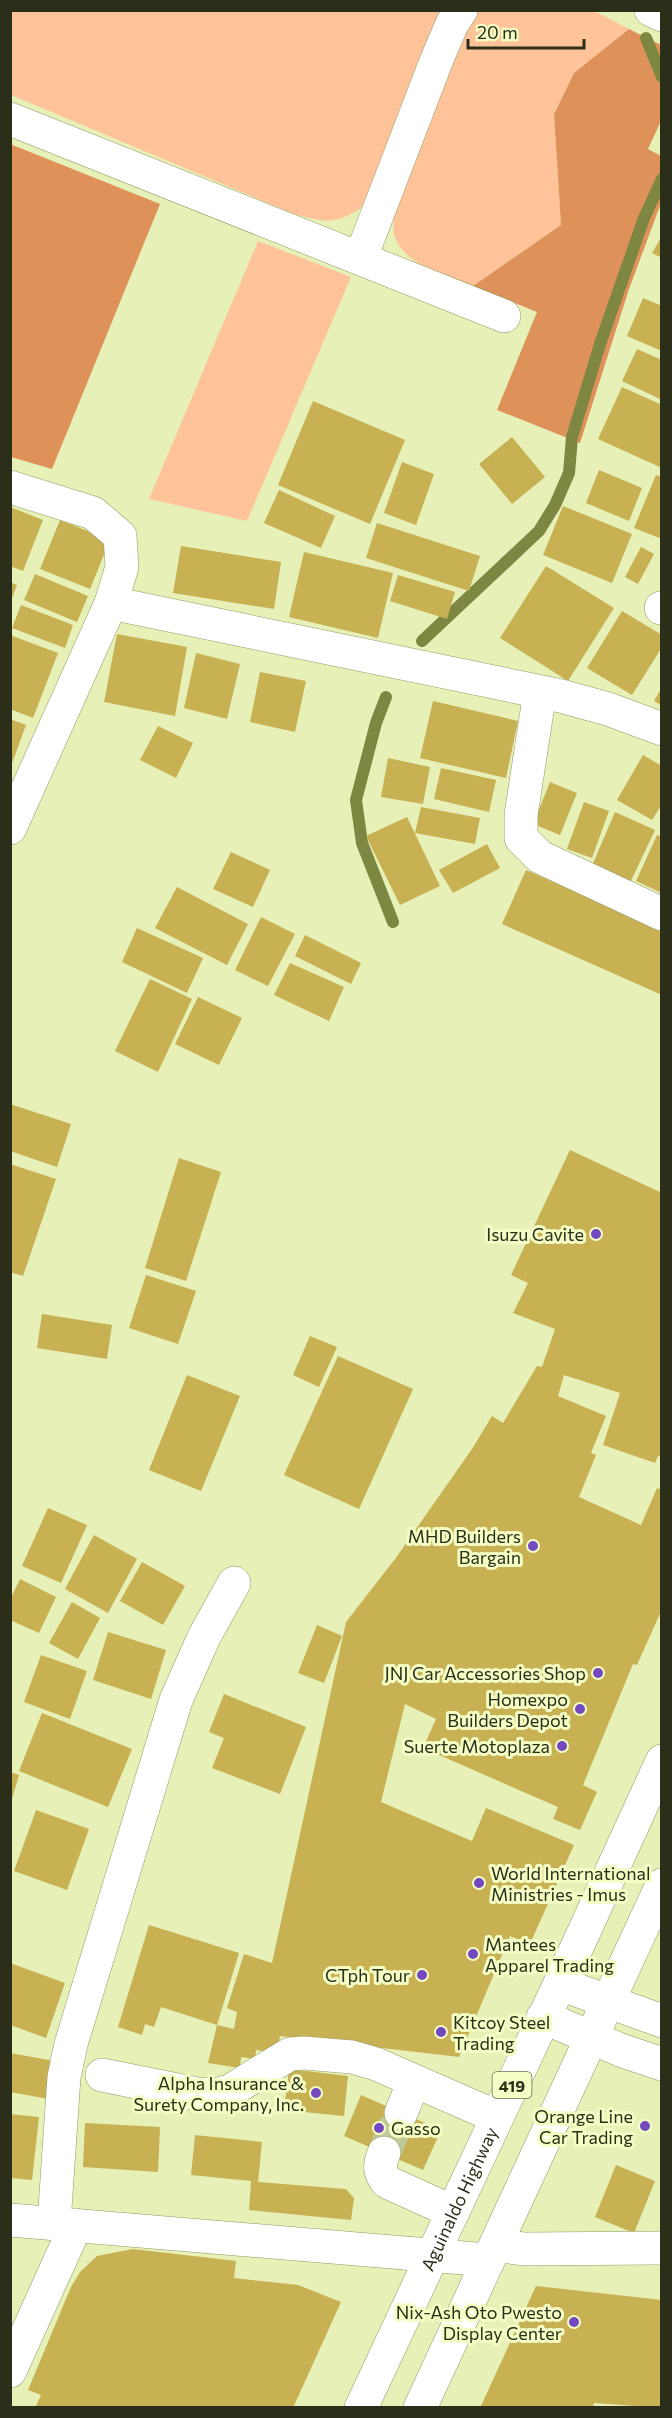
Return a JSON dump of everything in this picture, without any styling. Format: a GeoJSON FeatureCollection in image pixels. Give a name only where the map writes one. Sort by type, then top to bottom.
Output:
{"type":"FeatureCollection","features":[{"type":"Feature","properties":{"kind":"main road"},"geometry":{"type":"LineString","coordinates":[[361,258],[437,59],[452,24],[461,10]]}},
{"type":"Feature","properties":{"kind":"main road"},"geometry":{"type":"LineString","coordinates":[[651,10],[662,15]]}},
{"type":"Feature","properties":{"kind":"main road"},"geometry":{"type":"LineString","coordinates":[[10,119],[504,316]]}},
{"type":"Feature","properties":{"kind":"main road"},"geometry":{"type":"LineString","coordinates":[[10,487],[93,513],[120,536],[122,567],[111,603],[10,828]]}},
{"type":"Feature","properties":{"kind":"main road"},"geometry":{"type":"LineString","coordinates":[[111,603],[540,692],[599,706],[662,729]]}},
{"type":"Feature","properties":{"kind":"main road"},"geometry":{"type":"LineString","coordinates":[[540,692],[521,815],[521,838],[540,857],[662,914]]}},
{"type":"Feature","properties":{"kind":"main road"},"geometry":{"type":"LineString","coordinates":[[10,2371],[65,2224],[64,2078],[71,2044],[176,1701],[204,1637],[234,1583]]}},
{"type":"Feature","properties":{"kind":"main road","name":"Aguinaldo Highway"},"geometry":{"type":"LineString","coordinates":[[362,2408],[662,1761]]}},
{"type":"Feature","properties":{"kind":"main road"},"geometry":{"type":"LineString","coordinates":[[420,2408],[662,1885]]}},
{"type":"Feature","properties":{"kind":"main road"},"geometry":{"type":"LineString","coordinates":[[560,1984],[662,2021]]}},
{"type":"Feature","properties":{"kind":"main road"},"geometry":{"type":"LineString","coordinates":[[543,2017],[662,2064]]}},
{"type":"Feature","properties":{"kind":"main road"},"geometry":{"type":"LineString","coordinates":[[102,2075],[197,2094],[214,2095],[230,2091],[290,2054],[304,2053],[364,2060],[497,2117]]}},
{"type":"Feature","properties":{"kind":"main road"},"geometry":{"type":"LineString","coordinates":[[401,2113],[414,2081]]}},
{"type":"Feature","properties":{"kind":"main road"},"geometry":{"type":"LineString","coordinates":[[384,2153],[380,2166],[381,2175],[387,2182],[453,2212]]}},
{"type":"Feature","properties":{"kind":"main road"},"geometry":{"type":"LineString","coordinates":[[10,2220],[432,2255],[492,2253],[524,2249],[662,2248]]}},
{"type":"Feature","properties":{"kind":"shaded area"},"geometry":{"type":"Polygon","coordinates":[[[10,11],[447,11],[369,203],[349,215],[325,220],[294,214],[11,95],[10,11]]]}},
{"type":"Feature","properties":{"kind":"shaded area"},"geometry":{"type":"Polygon","coordinates":[[[474,11],[594,11],[629,29],[574,73],[554,113],[561,225],[473,286],[428,269],[408,256],[395,237],[393,223],[394,209],[474,11]]]}},
{"type":"Feature","properties":{"kind":"shaded area"},"geometry":{"type":"Polygon","coordinates":[[[629,29],[661,45],[661,121],[648,149],[661,156],[661,203],[629,289],[580,443],[497,410],[537,312],[473,286],[561,225],[554,114],[574,73],[629,29]]]}},
{"type":"Feature","properties":{"kind":"shaded area"},"geometry":{"type":"Polygon","coordinates":[[[10,144],[160,204],[52,469],[11,457],[10,144]]]}},
{"type":"Feature","properties":{"kind":"shaded area"},"geometry":{"type":"Polygon","coordinates":[[[258,241],[351,277],[247,521],[149,499],[258,241]]]}},
{"type":"Feature","properties":{"kind":"building"},"geometry":{"type":"Polygon","coordinates":[[[662,236],[662,258],[652,253],[662,236]]]}},
{"type":"Feature","properties":{"kind":"building"},"geometry":{"type":"Polygon","coordinates":[[[643,298],[662,306],[662,351],[627,336],[643,298]]]}},
{"type":"Feature","properties":{"kind":"building"},"geometry":{"type":"Polygon","coordinates":[[[637,349],[662,360],[662,400],[622,381],[637,349]]]}},
{"type":"Feature","properties":{"kind":"building"},"geometry":{"type":"Polygon","coordinates":[[[622,387],[662,405],[662,468],[598,439],[622,387]]]}},
{"type":"Feature","properties":{"kind":"building"},"geometry":{"type":"Polygon","coordinates":[[[313,401],[405,440],[370,524],[278,485],[313,401]]]}},
{"type":"Feature","properties":{"kind":"building"},"geometry":{"type":"Polygon","coordinates":[[[512,437],[545,477],[512,504],[479,464],[512,437]]]}},
{"type":"Feature","properties":{"kind":"building"},"geometry":{"type":"Polygon","coordinates":[[[402,462],[434,474],[416,525],[384,513],[402,462]]]}},
{"type":"Feature","properties":{"kind":"building"},"geometry":{"type":"Polygon","coordinates":[[[599,470],[642,488],[629,521],[586,503],[599,470]]]}},
{"type":"Feature","properties":{"kind":"building"},"geometry":{"type":"Polygon","coordinates":[[[656,475],[662,477],[662,539],[634,528],[656,475]]]}},
{"type":"Feature","properties":{"kind":"building"},"geometry":{"type":"Polygon","coordinates":[[[279,490],[335,516],[321,548],[264,523],[279,490]]]}},
{"type":"Feature","properties":{"kind":"building"},"geometry":{"type":"Polygon","coordinates":[[[563,506],[632,534],[612,583],[543,555],[563,506]]]}},
{"type":"Feature","properties":{"kind":"building"},"geometry":{"type":"Polygon","coordinates":[[[10,507],[43,520],[23,571],[10,566],[10,507]]]}},
{"type":"Feature","properties":{"kind":"building"},"geometry":{"type":"Polygon","coordinates":[[[60,520],[110,540],[90,589],[40,569],[60,520]]]}},
{"type":"Feature","properties":{"kind":"building"},"geometry":{"type":"Polygon","coordinates":[[[377,523],[480,556],[469,591],[366,558],[377,523]]]}},
{"type":"Feature","properties":{"kind":"building"},"geometry":{"type":"Polygon","coordinates":[[[181,546],[281,562],[274,609],[173,593],[181,546]]]}},
{"type":"Feature","properties":{"kind":"building"},"geometry":{"type":"Polygon","coordinates":[[[641,547],[654,554],[638,584],[625,577],[641,547]]]}},
{"type":"Feature","properties":{"kind":"building"},"geometry":{"type":"Polygon","coordinates":[[[304,552],[393,573],[378,638],[289,617],[304,552]]]}},
{"type":"Feature","properties":{"kind":"building"},"geometry":{"type":"Polygon","coordinates":[[[546,566],[614,608],[568,681],[500,638],[546,566]]]}},
{"type":"Feature","properties":{"kind":"building"},"geometry":{"type":"Polygon","coordinates":[[[35,574],[88,596],[77,622],[24,600],[35,574]]]}},
{"type":"Feature","properties":{"kind":"building"},"geometry":{"type":"Polygon","coordinates":[[[398,575],[455,592],[447,619],[390,601],[398,575]]]}},
{"type":"Feature","properties":{"kind":"building"},"geometry":{"type":"Polygon","coordinates":[[[10,582],[17,585],[11,601],[10,601],[10,582]]]}},
{"type":"Feature","properties":{"kind":"building"},"geometry":{"type":"Polygon","coordinates":[[[21,605],[73,625],[65,648],[12,628],[21,605]]]}},
{"type":"Feature","properties":{"kind":"building"},"geometry":{"type":"Polygon","coordinates":[[[622,611],[662,635],[662,647],[632,695],[587,668],[622,611]]]}},
{"type":"Feature","properties":{"kind":"building"},"geometry":{"type":"Polygon","coordinates":[[[117,634],[187,647],[175,716],[104,702],[117,634]]]}},
{"type":"Feature","properties":{"kind":"building"},"geometry":{"type":"Polygon","coordinates":[[[10,635],[58,653],[33,718],[10,709],[10,635]]]}},
{"type":"Feature","properties":{"kind":"building"},"geometry":{"type":"Polygon","coordinates":[[[196,653],[240,664],[227,719],[184,708],[196,653]]]}},
{"type":"Feature","properties":{"kind":"building"},"geometry":{"type":"Polygon","coordinates":[[[260,672],[306,681],[295,732],[250,722],[260,672]]]}},
{"type":"Feature","properties":{"kind":"building"},"geometry":{"type":"Polygon","coordinates":[[[662,687],[662,706],[654,701],[662,687]]]}},
{"type":"Feature","properties":{"kind":"building"},"geometry":{"type":"Polygon","coordinates":[[[433,701],[518,721],[506,778],[420,758],[433,701]]]}},
{"type":"Feature","properties":{"kind":"building"},"geometry":{"type":"Polygon","coordinates":[[[10,719],[26,725],[11,766],[10,766],[10,719]]]}},
{"type":"Feature","properties":{"kind":"building"},"geometry":{"type":"Polygon","coordinates":[[[158,726],[193,743],[176,778],[140,760],[158,726]]]}},
{"type":"Feature","properties":{"kind":"building"},"geometry":{"type":"Polygon","coordinates":[[[643,755],[662,766],[662,804],[652,820],[617,800],[643,755]]]}},
{"type":"Feature","properties":{"kind":"building"},"geometry":{"type":"Polygon","coordinates":[[[388,758],[430,767],[423,804],[381,797],[388,758]]]}},
{"type":"Feature","properties":{"kind":"building"},"geometry":{"type":"Polygon","coordinates":[[[441,768],[496,780],[489,812],[434,799],[441,768]]]}},
{"type":"Feature","properties":{"kind":"building"},"geometry":{"type":"Polygon","coordinates":[[[550,782],[577,793],[560,835],[533,824],[550,782]]]}},
{"type":"Feature","properties":{"kind":"building"},"geometry":{"type":"Polygon","coordinates":[[[584,802],[609,811],[592,858],[567,849],[584,802]]]}},
{"type":"Feature","properties":{"kind":"building"},"geometry":{"type":"Polygon","coordinates":[[[421,807],[480,818],[475,844],[415,833],[421,807]]]}},
{"type":"Feature","properties":{"kind":"building"},"geometry":{"type":"Polygon","coordinates":[[[615,812],[655,830],[629,885],[591,868],[615,812]]]}},
{"type":"Feature","properties":{"kind":"building"},"geometry":{"type":"Polygon","coordinates":[[[407,817],[440,886],[400,905],[366,836],[407,817]]]}},
{"type":"Feature","properties":{"kind":"building"},"geometry":{"type":"Polygon","coordinates":[[[657,835],[662,837],[662,893],[636,881],[657,835]]]}},
{"type":"Feature","properties":{"kind":"building"},"geometry":{"type":"Polygon","coordinates":[[[487,844],[500,868],[453,893],[439,870],[487,844]]]}},
{"type":"Feature","properties":{"kind":"building"},"geometry":{"type":"Polygon","coordinates":[[[231,852],[270,870],[253,907],[213,889],[231,852]]]}},
{"type":"Feature","properties":{"kind":"building"},"geometry":{"type":"Polygon","coordinates":[[[526,870],[662,930],[662,995],[502,924],[526,870]]]}},
{"type":"Feature","properties":{"kind":"building"},"geometry":{"type":"Polygon","coordinates":[[[177,887],[248,924],[227,965],[155,928],[177,887]]]}},
{"type":"Feature","properties":{"kind":"building"},"geometry":{"type":"Polygon","coordinates":[[[261,917],[295,934],[268,986],[235,970],[261,917]]]}},
{"type":"Feature","properties":{"kind":"building"},"geometry":{"type":"Polygon","coordinates":[[[137,928],[203,958],[187,993],[122,962],[137,928]]]}},
{"type":"Feature","properties":{"kind":"building"},"geometry":{"type":"Polygon","coordinates":[[[305,935],[361,963],[351,984],[295,956],[305,935]]]}},
{"type":"Feature","properties":{"kind":"building"},"geometry":{"type":"Polygon","coordinates":[[[290,963],[344,987],[329,1021],[274,995],[290,963]]]}},
{"type":"Feature","properties":{"kind":"building"},"geometry":{"type":"Polygon","coordinates":[[[150,979],[192,999],[158,1072],[115,1051],[150,979]]]}},
{"type":"Feature","properties":{"kind":"building"},"geometry":{"type":"Polygon","coordinates":[[[198,997],[242,1018],[219,1065],[175,1044],[198,997]]]}},
{"type":"Feature","properties":{"kind":"building"},"geometry":{"type":"Polygon","coordinates":[[[10,1104],[71,1124],[57,1167],[10,1151],[10,1104]]]}},
{"type":"Feature","properties":{"kind":"building"},"geometry":{"type":"Polygon","coordinates":[[[570,1150],[662,1193],[662,1457],[658,1456],[655,1463],[603,1445],[620,1393],[564,1375],[558,1396],[606,1416],[591,1453],[596,1455],[579,1497],[641,1525],[657,1488],[662,1490],[662,1609],[637,1665],[633,1664],[583,1785],[597,1792],[580,1830],[553,1819],[558,1807],[423,1748],[436,1719],[405,1704],[381,1802],[472,1841],[486,1808],[574,1845],[530,1944],[510,1936],[459,2057],[280,2036],[277,2053],[256,2050],[255,2059],[241,2057],[240,2068],[208,2063],[217,2025],[234,2029],[237,2012],[227,2008],[244,1954],[272,1963],[346,1622],[395,1559],[472,1449],[492,1416],[503,1423],[537,1366],[542,1367],[555,1329],[513,1313],[528,1283],[511,1275],[570,1150]]]}},
{"type":"Feature","properties":{"kind":"building"},"geometry":{"type":"Polygon","coordinates":[[[179,1158],[221,1172],[186,1281],[145,1268],[179,1158]]]}},
{"type":"Feature","properties":{"kind":"building"},"geometry":{"type":"Polygon","coordinates":[[[10,1164],[56,1179],[23,1276],[10,1272],[10,1164]]]}},
{"type":"Feature","properties":{"kind":"building"},"geometry":{"type":"Polygon","coordinates":[[[146,1275],[196,1291],[178,1344],[129,1328],[146,1275]]]}},
{"type":"Feature","properties":{"kind":"building"},"geometry":{"type":"Polygon","coordinates":[[[42,1314],[112,1325],[107,1359],[37,1348],[42,1314]]]}},
{"type":"Feature","properties":{"kind":"building"},"geometry":{"type":"Polygon","coordinates":[[[310,1336],[337,1347],[319,1387],[293,1375],[310,1336]]]}},
{"type":"Feature","properties":{"kind":"building"},"geometry":{"type":"Polygon","coordinates":[[[338,1356],[413,1389],[359,1509],[284,1475],[338,1356]]]}},
{"type":"Feature","properties":{"kind":"building"},"geometry":{"type":"Polygon","coordinates":[[[187,1375],[240,1396],[201,1491],[149,1470],[187,1375]]]}},
{"type":"Feature","properties":{"kind":"building"},"geometry":{"type":"Polygon","coordinates":[[[48,1508],[87,1525],[61,1583],[22,1566],[48,1508]]]}},
{"type":"Feature","properties":{"kind":"building"},"geometry":{"type":"Polygon","coordinates":[[[94,1535],[137,1559],[108,1613],[65,1589],[94,1535]]]}},
{"type":"Feature","properties":{"kind":"building"},"geometry":{"type":"Polygon","coordinates":[[[142,1562],[185,1586],[163,1625],[120,1601],[142,1562]]]}},
{"type":"Feature","properties":{"kind":"building"},"geometry":{"type":"Polygon","coordinates":[[[20,1579],[56,1597],[39,1633],[10,1620],[10,1600],[20,1579]]]}},
{"type":"Feature","properties":{"kind":"building"},"geometry":{"type":"Polygon","coordinates":[[[72,1602],[100,1618],[78,1659],[49,1643],[72,1602]]]}},
{"type":"Feature","properties":{"kind":"building"},"geometry":{"type":"Polygon","coordinates":[[[317,1625],[342,1636],[324,1683],[298,1673],[317,1625]]]}},
{"type":"Feature","properties":{"kind":"building"},"geometry":{"type":"Polygon","coordinates":[[[108,1632],[166,1650],[151,1699],[93,1680],[108,1632]]]}},
{"type":"Feature","properties":{"kind":"building"},"geometry":{"type":"Polygon","coordinates":[[[41,1655],[87,1671],[70,1719],[24,1702],[41,1655]]]}},
{"type":"Feature","properties":{"kind":"building"},"geometry":{"type":"Polygon","coordinates":[[[224,1694],[306,1727],[280,1794],[212,1768],[224,1738],[209,1732],[224,1694]]]}},
{"type":"Feature","properties":{"kind":"building"},"geometry":{"type":"Polygon","coordinates":[[[42,1713],[132,1749],[108,1807],[19,1771],[42,1713]]]}},
{"type":"Feature","properties":{"kind":"building"},"geometry":{"type":"Polygon","coordinates":[[[10,1772],[19,1775],[11,1802],[10,1802],[10,1772]]]}},
{"type":"Feature","properties":{"kind":"building"},"geometry":{"type":"Polygon","coordinates":[[[36,1810],[89,1829],[67,1890],[14,1871],[36,1810]]]}},
{"type":"Feature","properties":{"kind":"building"},"geometry":{"type":"Polygon","coordinates":[[[149,1925],[239,1953],[217,2025],[161,2007],[154,2027],[145,2024],[142,2035],[118,2027],[149,1925]]]}},
{"type":"Feature","properties":{"kind":"building"},"geometry":{"type":"Polygon","coordinates":[[[10,1963],[65,1983],[46,2038],[10,2025],[10,1963]]]}},
{"type":"Feature","properties":{"kind":"building"},"geometry":{"type":"Polygon","coordinates":[[[10,2053],[60,2062],[54,2100],[10,2092],[10,2053]]]}},
{"type":"Feature","properties":{"kind":"building","name":"Alpha Insurance & Surety Company, Inc."},"geometry":{"type":"Polygon","coordinates":[[[289,2069],[348,2076],[344,2116],[284,2110],[289,2069]]]}},
{"type":"Feature","properties":{"kind":"building"},"geometry":{"type":"Polygon","coordinates":[[[361,2095],[441,2130],[423,2170],[344,2136],[361,2095]]]}},
{"type":"Feature","properties":{"kind":"building"},"geometry":{"type":"Polygon","coordinates":[[[10,2114],[39,2117],[32,2180],[10,2178],[10,2114]]]}},
{"type":"Feature","properties":{"kind":"building"},"geometry":{"type":"Polygon","coordinates":[[[85,2123],[160,2127],[158,2172],[83,2167],[85,2123]]]}},
{"type":"Feature","properties":{"kind":"building"},"geometry":{"type":"Polygon","coordinates":[[[195,2135],[262,2142],[258,2182],[346,2189],[354,2198],[351,2220],[249,2210],[251,2181],[191,2175],[195,2135]]]}},
{"type":"Feature","properties":{"kind":"building"},"geometry":{"type":"Polygon","coordinates":[[[616,2165],[655,2181],[634,2233],[595,2217],[616,2165]]]}},
{"type":"Feature","properties":{"kind":"building"},"geometry":{"type":"Polygon","coordinates":[[[133,2249],[236,2261],[234,2278],[298,2285],[341,2302],[293,2408],[35,2408],[41,2395],[28,2390],[71,2287],[80,2272],[97,2256],[133,2249]]]}},
{"type":"Feature","properties":{"kind":"building","name":"Nix-Ash Oto Pwesto Display Center"},"geometry":{"type":"Polygon","coordinates":[[[536,2286],[662,2300],[662,2408],[594,2403],[593,2408],[480,2408],[536,2286]]]}},
{"type":"Feature","properties":{"kind":"waterway"},"geometry":{"type":"LineString","coordinates":[[646,38],[662,77]]}},
{"type":"Feature","properties":{"kind":"waterway"},"geometry":{"type":"LineString","coordinates":[[422,641],[539,531],[555,505],[569,473],[572,437],[600,344],[644,218],[662,179]]}},
{"type":"Feature","properties":{"kind":"waterway"},"geometry":{"type":"LineString","coordinates":[[386,697],[376,723],[356,800],[362,843],[393,922]]}},
{"type":"Feature","properties":{"kind":"tunnel"},"geometry":{"type":"LineString","coordinates":[[384,2153],[401,2113]]}},
{"type":"Feature","properties":{"kind":"place","name":"Isuzu Cavite"},"geometry":{"type":"Point","coordinates":[596,1234]}},
{"type":"Feature","properties":{"kind":"place","name":"MHD Builders Bargain"},"geometry":{"type":"Point","coordinates":[533,1546]}},
{"type":"Feature","properties":{"kind":"place","name":"JNJ Car Accessories Shop"},"geometry":{"type":"Point","coordinates":[598,1673]}},
{"type":"Feature","properties":{"kind":"place","name":"Homexpo Builders Depot"},"geometry":{"type":"Point","coordinates":[580,1709]}},
{"type":"Feature","properties":{"kind":"place","name":"Suerte Motoplaza"},"geometry":{"type":"Point","coordinates":[562,1746]}},
{"type":"Feature","properties":{"kind":"place","name":"World International Ministries - Imus"},"geometry":{"type":"Point","coordinates":[479,1883]}},
{"type":"Feature","properties":{"kind":"place","name":"Mantees Apparel Trading"},"geometry":{"type":"Point","coordinates":[473,1954]}},
{"type":"Feature","properties":{"kind":"place","name":"CTph Tour"},"geometry":{"type":"Point","coordinates":[422,1975]}},
{"type":"Feature","properties":{"kind":"place","name":"Kitcoy Steel Trading"},"geometry":{"type":"Point","coordinates":[441,2032]}},
{"type":"Feature","properties":{"kind":"place","name":"Alpha Insurance & Surety Company, Inc."},"geometry":{"type":"Point","coordinates":[316,2093]}},
{"type":"Feature","properties":{"kind":"place","name":"Orange Line Car Trading"},"geometry":{"type":"Point","coordinates":[645,2126]}},
{"type":"Feature","properties":{"kind":"place","name":"Gasso"},"geometry":{"type":"Point","coordinates":[379,2128]}},
{"type":"Feature","properties":{"kind":"place","name":"Nix-Ash Oto Pwesto Display Center"},"geometry":{"type":"Point","coordinates":[574,2322]}}]}
